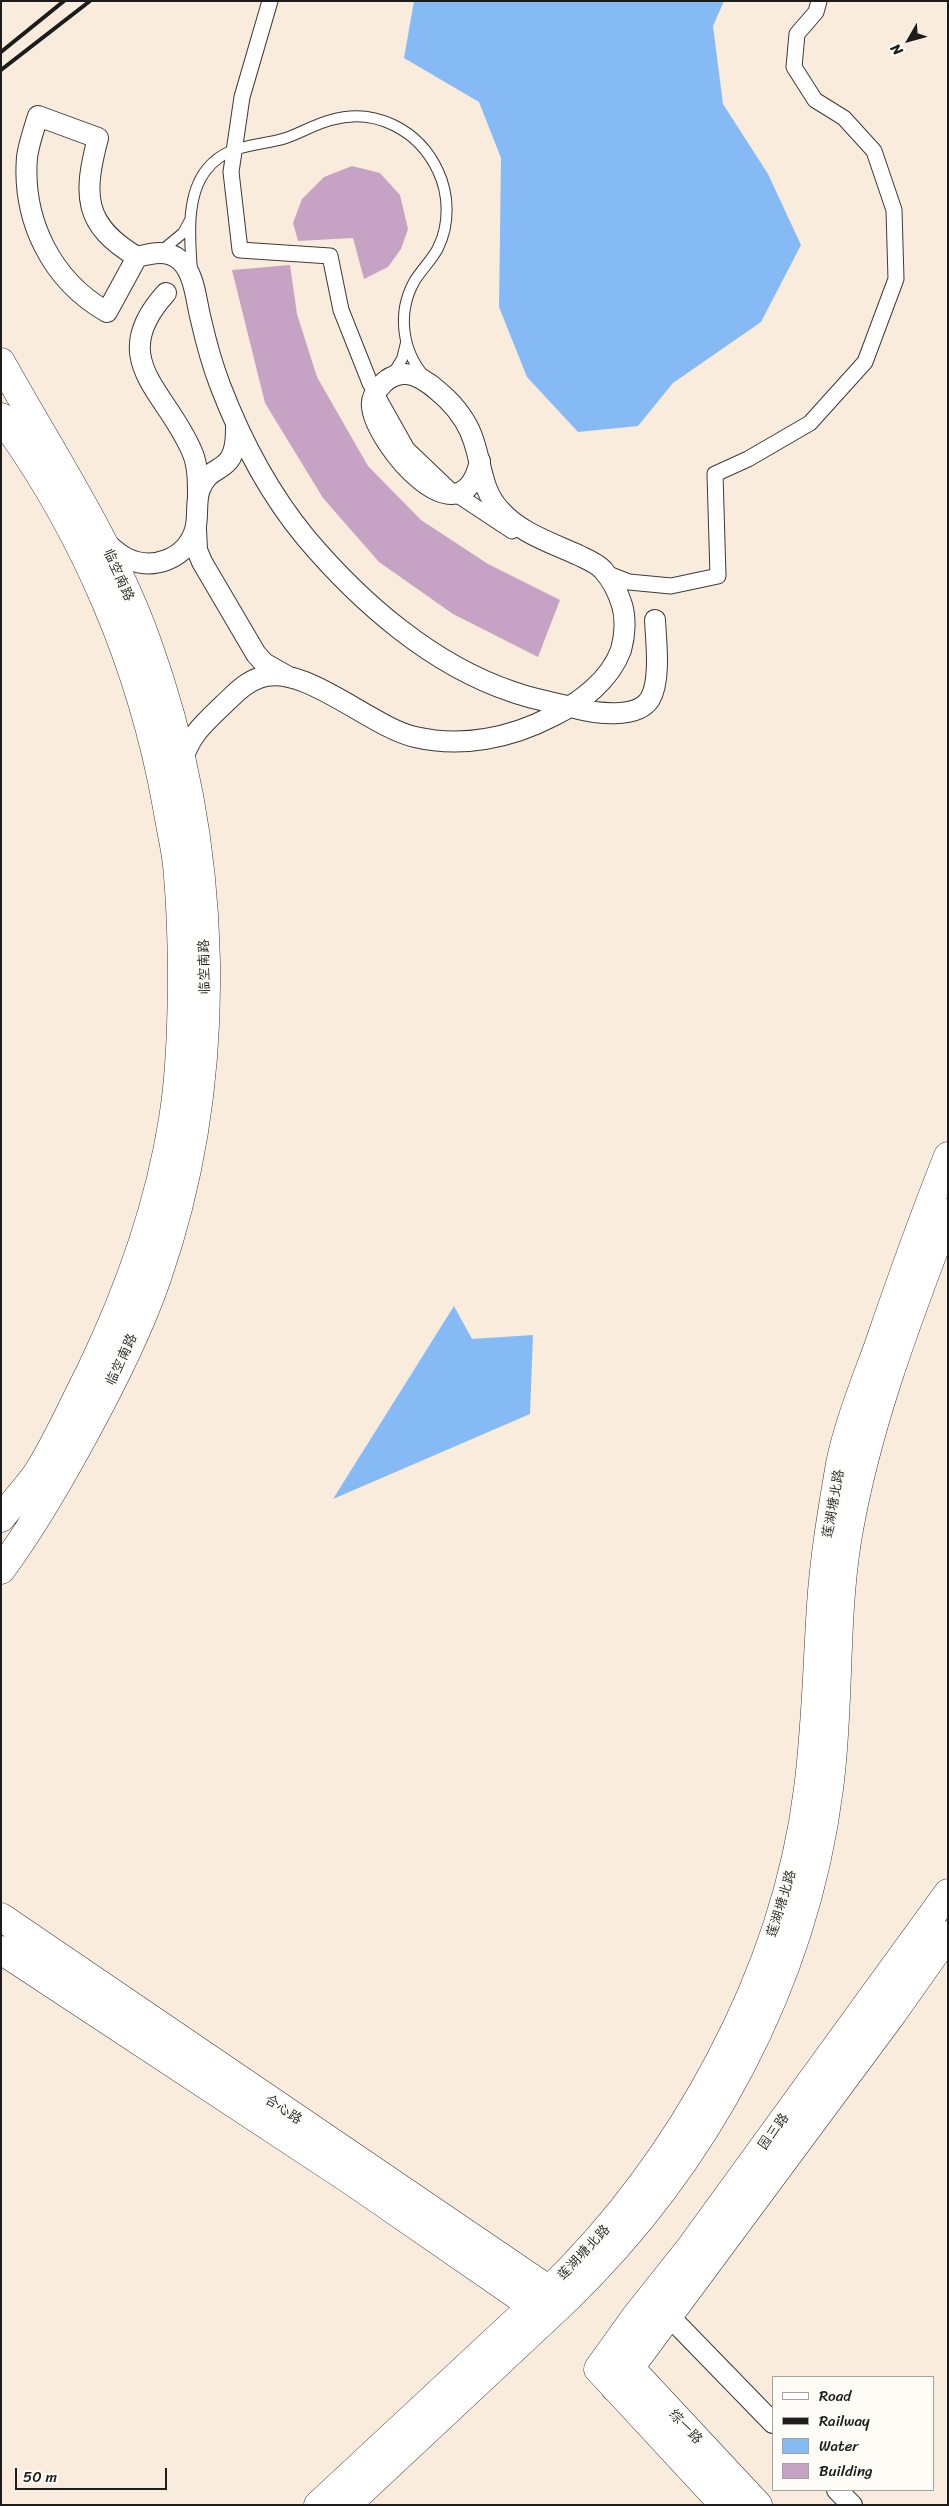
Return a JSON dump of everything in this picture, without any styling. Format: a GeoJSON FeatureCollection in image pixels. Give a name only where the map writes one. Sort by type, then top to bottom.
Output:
{"type":"FeatureCollection","features":[{"type":"Feature","properties":{"kind":"main road","name":"临空南路"},"geometry":{"type":"LineString","coordinates":[[1,362],[66,472],[102,539],[145,638],[165,699],[194,823],[206,961],[205,1023],[200,1082],[189,1158],[175,1220],[156,1280],[125,1354],[60,1480],[19,1546],[1,1570]]}},
{"type":"Feature","properties":{"kind":"main road","name":"临空南路"},"geometry":{"type":"LineString","coordinates":[[1,417],[33,461],[79,542],[116,624],[143,705],[161,774],[177,863],[182,957],[181,1046],[173,1120],[160,1185],[142,1250],[113,1324],[71,1410],[37,1473],[1,1518]]}},
{"type":"Feature","properties":{"kind":"main road","name":"莲湖塘北路"},"geometry":{"type":"LineString","coordinates":[[347,2505],[549,2304],[580,2260],[618,2217],[654,2168],[691,2110],[727,2044],[747,2002],[777,1926],[794,1865],[808,1792],[816,1710],[825,1557],[841,1460],[885,1326],[948,1156]]}},
{"type":"Feature","properties":{"kind":"main road","name":"莲湖塘北路"},"geometry":{"type":"LineString","coordinates":[[318,2505],[633,2229],[672,2180],[710,2122],[747,2054],[772,2002],[797,1937],[820,1848],[830,1787],[840,1605],[847,1544],[862,1464],[881,1395],[948,1213]]}},
{"type":"Feature","properties":{"kind":"main road","name":"园三路"},"geometry":{"type":"LineString","coordinates":[[614,2369],[690,2248],[948,1893]]}},
{"type":"Feature","properties":{"kind":"main road","name":"合心路"},"geometry":{"type":"LineString","coordinates":[[1,1917],[53,1951],[549,2304]]}},
{"type":"Feature","properties":{"kind":"main road","name":"园三路"},"geometry":{"type":"LineString","coordinates":[[614,2369],[669,2316],[948,1935]]}},
{"type":"Feature","properties":{"kind":"main road","name":"合心路"},"geometry":{"type":"LineString","coordinates":[[1,1950],[353,2182],[549,2304]]}},
{"type":"Feature","properties":{"kind":"main road","name":"综一路"},"geometry":{"type":"LineString","coordinates":[[614,2369],[724,2505]]}},
{"type":"Feature","properties":{"kind":"main road","name":"综一路"},"geometry":{"type":"LineString","coordinates":[[614,2369],[758,2505]]}},
{"type":"Feature","properties":{"kind":"street"},"geometry":{"type":"LineString","coordinates":[[270,1],[242,97],[231,172],[240,250],[330,256],[341,310],[382,385]]}},
{"type":"Feature","properties":{"kind":"street"},"geometry":{"type":"LineString","coordinates":[[459,492],[512,531],[572,561],[629,582],[671,586],[718,576],[715,474],[748,459],[810,423],[865,362],[896,279],[894,210],[874,151],[844,118],[815,100],[794,67],[797,34],[816,12],[819,1]]}},
{"type":"Feature","properties":{"kind":"street"},"geometry":{"type":"LineString","coordinates":[[137,257],[107,312],[84,297],[69,283],[56,266],[44,247],[34,223],[29,202],[28,155],[38,116],[98,138],[88,187],[91,205],[99,224],[109,236],[137,257],[160,253],[171,254],[181,261],[189,272],[209,353],[236,424],[253,460],[274,494],[305,536],[332,567],[380,612],[452,665],[514,692],[596,714]]}},
{"type":"Feature","properties":{"kind":"street"},"geometry":{"type":"LineString","coordinates":[[166,293],[144,322],[140,337],[140,354],[154,390],[184,435],[193,455],[197,470],[198,500],[196,529],[198,550],[202,562],[256,654],[273,669],[323,691],[394,731],[433,740],[473,741],[501,736],[542,722],[569,707],[597,686],[608,674],[622,648],[624,630],[624,610],[618,593],[605,573],[601,568],[584,558],[516,525],[492,500],[484,485],[474,438],[466,422],[456,408],[434,387],[409,374],[399,374],[382,385],[371,404],[378,425],[406,465],[432,489],[442,494],[459,492],[478,493],[492,500]]}},
{"type":"Feature","properties":{"kind":"street"},"geometry":{"type":"LineString","coordinates":[[198,500],[201,488],[207,478],[228,464],[234,454],[236,424]]}},
{"type":"Feature","properties":{"kind":"street"},"geometry":{"type":"LineString","coordinates":[[459,492],[471,484],[480,461]]}},
{"type":"Feature","properties":{"kind":"street"},"geometry":{"type":"LineString","coordinates":[[102,539],[126,558],[137,562],[161,562],[174,558],[185,550],[196,529]]}},
{"type":"Feature","properties":{"kind":"street"},"geometry":{"type":"LineString","coordinates":[[542,722],[630,711],[642,706],[650,699],[656,667],[655,620]]}},
{"type":"Feature","properties":{"kind":"street"},"geometry":{"type":"LineString","coordinates":[[181,764],[192,736],[240,689],[258,678],[274,674],[291,677]]}},
{"type":"Feature","properties":{"kind":"street"},"geometry":{"type":"LineString","coordinates":[[669,2316],[772,2422]]}},
{"type":"Feature","properties":{"kind":"street"},"geometry":{"type":"LineString","coordinates":[[838,2491],[852,2505]]}},
{"type":"Feature","properties":{"kind":"lane"},"geometry":{"type":"LineString","coordinates":[[160,253],[183,233],[191,216],[197,187],[206,169],[220,156],[234,149],[284,138],[333,119],[358,116],[371,117],[393,124],[410,135],[431,158],[446,196],[446,224],[438,247],[408,293],[404,319],[406,342],[413,361],[434,387]]}},
{"type":"Feature","properties":{"kind":"lane"},"geometry":{"type":"LineString","coordinates":[[191,216],[194,287]]}},
{"type":"Feature","properties":{"kind":"lane"},"geometry":{"type":"LineString","coordinates":[[382,385],[402,359],[406,342]]}},
{"type":"Feature","properties":{"kind":"water"},"geometry":{"type":"Polygon","coordinates":[[[414,1],[724,1],[713,26],[723,104],[768,174],[801,245],[761,322],[673,383],[638,426],[578,432],[527,377],[499,307],[501,158],[479,102],[404,58],[414,1]]]}},
{"type":"Feature","properties":{"kind":"water"},"geometry":{"type":"Polygon","coordinates":[[[454,1306],[472,1339],[533,1335],[530,1414],[333,1499],[454,1306]]]}},
{"type":"Feature","properties":{"kind":"building"},"geometry":{"type":"Polygon","coordinates":[[[352,166],[380,173],[400,195],[408,229],[401,249],[388,267],[364,279],[353,238],[298,241],[293,223],[302,199],[324,177],[352,166]]]}},
{"type":"Feature","properties":{"kind":"building"},"geometry":{"type":"Polygon","coordinates":[[[290,265],[297,314],[317,377],[368,466],[421,520],[488,564],[560,600],[538,657],[453,614],[379,562],[323,498],[265,403],[232,270],[290,265]]]}},
{"type":"Feature","properties":{"kind":"railway"},"geometry":{"type":"LineString","coordinates":[[1,52],[64,1]]}},
{"type":"Feature","properties":{"kind":"railway"},"geometry":{"type":"LineString","coordinates":[[1,70],[90,1]]}}]}
